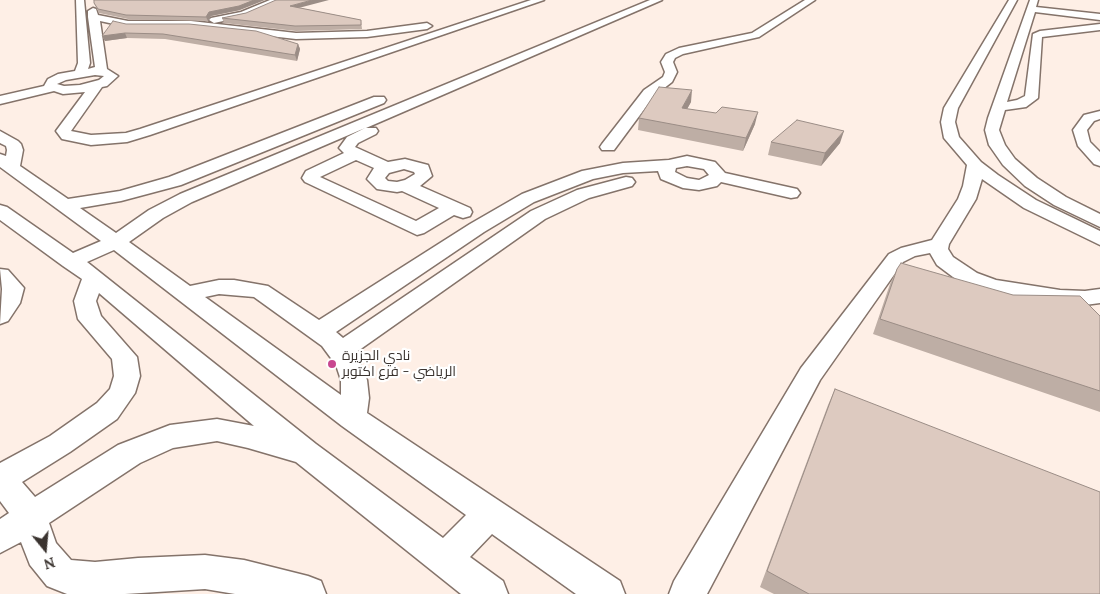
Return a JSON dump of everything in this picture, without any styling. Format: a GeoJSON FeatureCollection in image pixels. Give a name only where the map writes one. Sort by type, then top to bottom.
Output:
{"type":"FeatureCollection","features":[{"type":"Feature","properties":{"kind":"street"},"geometry":{"type":"LineString","coordinates":[[191,24],[244,14],[278,0]]}},
{"type":"Feature","properties":{"kind":"street"},"geometry":{"type":"LineString","coordinates":[[81,72],[84,63],[80,4],[93,8],[109,21],[140,25],[191,24],[296,36],[367,34],[438,24],[514,0]]}},
{"type":"Feature","properties":{"kind":"street"},"geometry":{"type":"LineString","coordinates":[[97,85],[65,126],[63,131],[67,136],[77,139],[100,140],[144,132],[540,0]]}},
{"type":"Feature","properties":{"kind":"street"},"geometry":{"type":"LineString","coordinates":[[450,72],[633,0]]}},
{"type":"Feature","properties":{"kind":"street"},"geometry":{"type":"LineString","coordinates":[[566,182],[580,166],[603,150],[648,93],[670,75],[671,70],[667,62],[670,56],[683,50],[755,35],[811,0]]}},
{"type":"Feature","properties":{"kind":"street"},"geometry":{"type":"LineString","coordinates":[[1013,0],[951,108],[948,122],[952,138],[975,165],[1030,204],[1100,239]]}},
{"type":"Feature","properties":{"kind":"street"},"geometry":{"type":"LineString","coordinates":[[387,168],[349,150],[347,145],[355,138],[664,2]]}},
{"type":"Feature","properties":{"kind":"street"},"geometry":{"type":"LineString","coordinates":[[82,270],[116,242],[156,214],[198,192],[664,2]]}},
{"type":"Feature","properties":{"kind":"street"},"geometry":{"type":"LineString","coordinates":[[1100,16],[1033,4],[992,130],[997,145],[1009,162],[1031,182],[1060,201],[1100,220]]}},
{"type":"Feature","properties":{"kind":"street"},"geometry":{"type":"LineString","coordinates":[[93,8],[104,33],[101,71]]}},
{"type":"Feature","properties":{"kind":"street"},"geometry":{"type":"LineString","coordinates":[[235,28],[244,14]]}},
{"type":"Feature","properties":{"kind":"street"},"geometry":{"type":"LineString","coordinates":[[104,33],[140,25]]}},
{"type":"Feature","properties":{"kind":"street"},"geometry":{"type":"LineString","coordinates":[[998,107],[1021,104],[1031,98],[1037,36],[1044,33],[1100,27]]}},
{"type":"Feature","properties":{"kind":"street"},"geometry":{"type":"LineString","coordinates":[[1072,30],[1100,36]]}},
{"type":"Feature","properties":{"kind":"street"},"geometry":{"type":"LineString","coordinates":[[0,94],[52,85],[71,90],[97,85],[112,76],[101,71],[81,72],[52,85],[0,100]]}},
{"type":"Feature","properties":{"kind":"street"},"geometry":{"type":"LineString","coordinates":[[64,205],[121,196],[174,181],[395,94]]}},
{"type":"Feature","properties":{"kind":"street"},"geometry":{"type":"LineString","coordinates":[[1100,114],[1089,118],[1080,130],[1083,143],[1100,161]]}},
{"type":"Feature","properties":{"kind":"street"},"geometry":{"type":"LineString","coordinates":[[0,136],[13,144],[16,150],[6,162],[352,418],[607,594]]}},
{"type":"Feature","properties":{"kind":"street"},"geometry":{"type":"LineString","coordinates":[[356,154],[319,170],[311,178],[417,229],[453,207]]}},
{"type":"Feature","properties":{"kind":"street"},"geometry":{"type":"LineString","coordinates":[[318,332],[415,268],[490,226],[538,215],[563,202],[603,187],[670,172],[680,161],[695,161],[714,168],[717,176]]}},
{"type":"Feature","properties":{"kind":"street"},"geometry":{"type":"LineString","coordinates":[[413,183],[424,172],[418,166],[405,164],[387,168],[376,175],[378,182],[389,186],[413,183],[490,226]]}},
{"type":"Feature","properties":{"kind":"street"},"geometry":{"type":"LineString","coordinates":[[975,165],[972,186],[967,200],[939,244],[940,254],[944,260],[960,273],[981,283],[1005,289],[1041,295],[1085,298],[1100,296]]}},
{"type":"Feature","properties":{"kind":"street"},"geometry":{"type":"LineString","coordinates":[[341,351],[441,280],[490,226],[515,204],[566,182],[614,170],[670,172],[683,183],[698,184],[712,182],[717,176]]}},
{"type":"Feature","properties":{"kind":"street"},"geometry":{"type":"LineString","coordinates":[[717,176],[792,193]]}},
{"type":"Feature","properties":{"kind":"street"},"geometry":{"type":"LineString","coordinates":[[174,181],[178,188],[198,192]]}},
{"type":"Feature","properties":{"kind":"street"},"geometry":{"type":"LineString","coordinates":[[413,183],[490,226]]}},
{"type":"Feature","properties":{"kind":"street"},"geometry":{"type":"LineString","coordinates":[[515,204],[538,215]]}},
{"type":"Feature","properties":{"kind":"street"},"geometry":{"type":"LineString","coordinates":[[0,211],[82,270],[306,453],[490,594]]}},
{"type":"Feature","properties":{"kind":"street"},"geometry":{"type":"LineString","coordinates":[[687,594],[822,358],[896,258],[908,252],[939,244]]}},
{"type":"Feature","properties":{"kind":"street"},"geometry":{"type":"LineString","coordinates":[[415,268],[441,280]]}},
{"type":"Feature","properties":{"kind":"street"},"geometry":{"type":"LineString","coordinates":[[82,270],[85,301],[90,319],[124,357],[127,376],[122,393],[107,411],[60,444],[0,478],[30,516],[42,553],[59,574],[71,578],[95,580],[138,574],[205,572],[244,578],[308,594]]}},
{"type":"Feature","properties":{"kind":"street"},"geometry":{"type":"LineString","coordinates":[[0,275],[13,288],[9,303],[0,316]]}},
{"type":"Feature","properties":{"kind":"street"},"geometry":{"type":"LineString","coordinates":[[186,294],[219,287],[260,291],[330,340],[341,351],[349,365],[354,380],[355,398],[352,418]]}},
{"type":"Feature","properties":{"kind":"street"},"geometry":{"type":"LineString","coordinates":[[0,537],[129,454],[170,436],[216,430],[248,436],[306,453]]}},
{"type":"Feature","properties":{"kind":"street"},"geometry":{"type":"LineString","coordinates":[[445,560],[490,513]]}},
{"type":"Feature","properties":{"kind":"building"},"geometry":{"type":"Polygon","coordinates":[[[94,0],[254,0],[239,6],[209,12],[206,17],[126,15],[98,9],[94,0]]]}},
{"type":"Feature","properties":{"kind":"building"},"geometry":{"type":"Polygon","coordinates":[[[276,0],[312,0],[290,6],[361,20],[361,25],[295,26],[222,18],[246,13],[276,0]]]}},
{"type":"Feature","properties":{"kind":"building"},"geometry":{"type":"Polygon","coordinates":[[[113,21],[126,24],[189,24],[256,31],[298,44],[295,55],[163,34],[125,33],[102,36],[113,21]]]}},
{"type":"Feature","properties":{"kind":"building"},"geometry":{"type":"Polygon","coordinates":[[[659,87],[692,90],[682,108],[716,113],[722,107],[758,112],[746,138],[639,118],[659,87]]]}},
{"type":"Feature","properties":{"kind":"building"},"geometry":{"type":"Polygon","coordinates":[[[797,120],[844,131],[825,153],[771,142],[797,120]]]}},
{"type":"Feature","properties":{"kind":"building"},"geometry":{"type":"Polygon","coordinates":[[[901,263],[1013,295],[1080,296],[1100,316],[1100,391],[880,319],[897,269],[901,263]]]}},
{"type":"Feature","properties":{"kind":"building"},"geometry":{"type":"Polygon","coordinates":[[[835,389],[1100,492],[1100,594],[809,594],[767,571],[835,389]]]}},
{"type":"Feature","properties":{"kind":"place","name":"نادي الجزيرة الرياضي - فرع اكتوبر"},"geometry":{"type":"Point","coordinates":[332,364]}}]}
